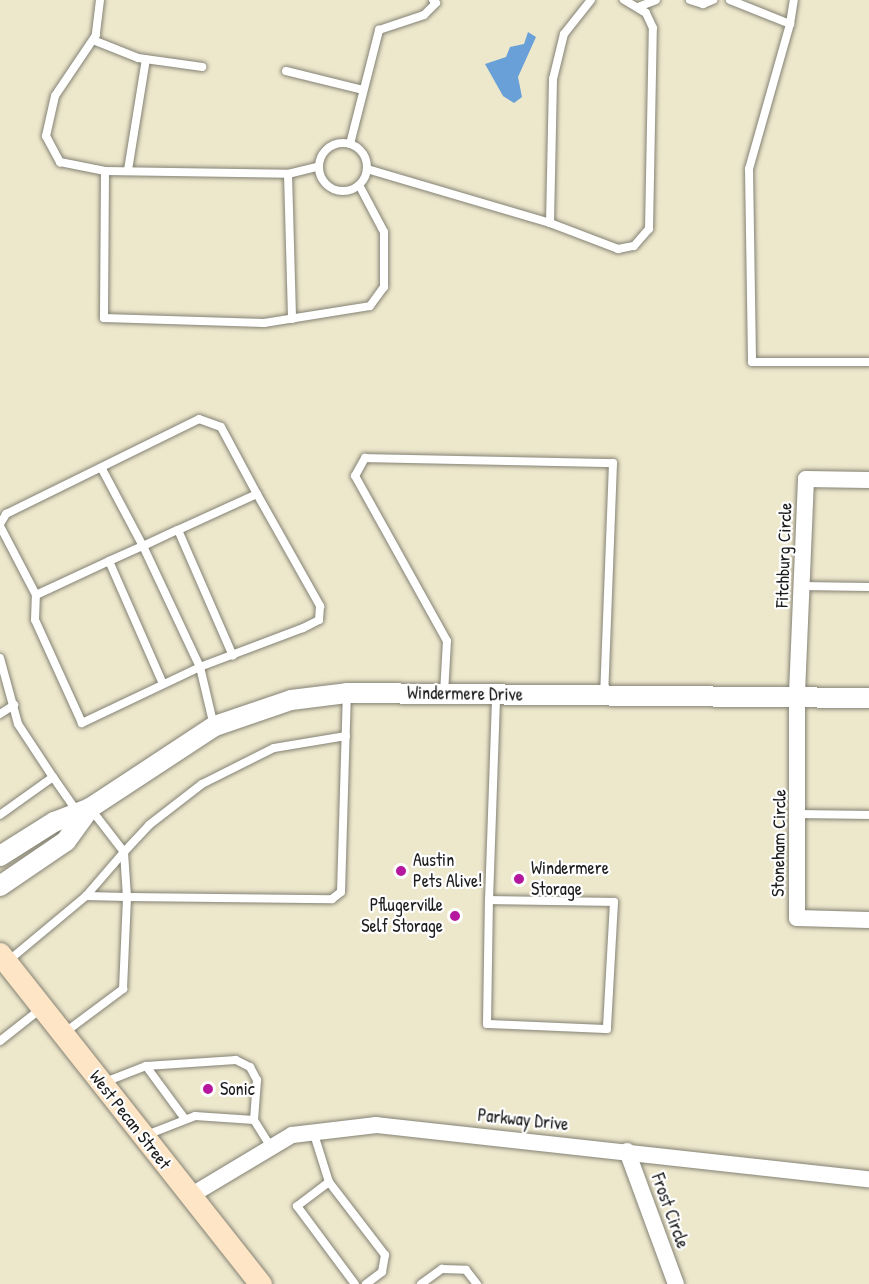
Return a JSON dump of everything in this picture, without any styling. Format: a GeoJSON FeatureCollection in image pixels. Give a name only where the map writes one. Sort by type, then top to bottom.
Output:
{"type":"FeatureCollection","features":[{"type":"Feature","properties":{"kind":"main road","name":"West Pecan Street"},"geometry":{"type":"LineString","coordinates":[[3,959],[261,1284]]}},
{"type":"Feature","properties":{"kind":"street","name":"Fitchburg Circle"},"geometry":{"type":"LineString","coordinates":[[797,696],[806,479],[869,480]]}},
{"type":"Feature","properties":{"kind":"street","name":"Windermere Drive"},"geometry":{"type":"LineString","coordinates":[[0,856],[84,811],[214,726],[291,700],[347,693],[869,698]]}},
{"type":"Feature","properties":{"kind":"street","name":"Stoneham Circle"},"geometry":{"type":"LineString","coordinates":[[797,696],[800,814],[797,918],[869,920]]}},
{"type":"Feature","properties":{"kind":"street","name":"Windermere Drive"},"geometry":{"type":"LineString","coordinates":[[0,886],[66,841],[84,811]]}},
{"type":"Feature","properties":{"kind":"street","name":"Parkway Drive"},"geometry":{"type":"LineString","coordinates":[[190,1196],[269,1144],[313,1131],[388,1126],[869,1179]]}},
{"type":"Feature","properties":{"kind":"street","name":"Frost Circle"},"geometry":{"type":"LineString","coordinates":[[627,1151],[676,1284]]}},
{"type":"Feature","properties":{"kind":"lane"},"geometry":{"type":"LineString","coordinates":[[100,0],[93,40],[58,89],[46,136],[60,162],[105,171],[288,174],[319,166],[329,148],[350,144],[363,153],[367,168],[359,185],[345,192],[329,187],[319,166]]}},
{"type":"Feature","properties":{"kind":"lane"},"geometry":{"type":"LineString","coordinates":[[550,223],[553,79],[564,34],[591,0]]}},
{"type":"Feature","properties":{"kind":"lane"},"geometry":{"type":"LineString","coordinates":[[367,168],[550,223],[618,249],[634,246],[649,229],[654,41],[651,21],[638,7],[624,0]]}},
{"type":"Feature","properties":{"kind":"lane"},"geometry":{"type":"LineString","coordinates":[[638,7],[656,0]]}},
{"type":"Feature","properties":{"kind":"lane"},"geometry":{"type":"LineString","coordinates":[[690,0],[703,4],[712,0]]}},
{"type":"Feature","properties":{"kind":"lane"},"geometry":{"type":"LineString","coordinates":[[730,0],[790,24]]}},
{"type":"Feature","properties":{"kind":"lane"},"geometry":{"type":"LineString","coordinates":[[794,0],[790,24],[749,169],[752,362],[869,362]]}},
{"type":"Feature","properties":{"kind":"lane"},"geometry":{"type":"LineString","coordinates":[[350,144],[379,30],[424,15],[436,1]]}},
{"type":"Feature","properties":{"kind":"lane"},"geometry":{"type":"LineString","coordinates":[[93,40],[146,59],[202,67]]}},
{"type":"Feature","properties":{"kind":"lane"},"geometry":{"type":"LineString","coordinates":[[128,170],[146,59]]}},
{"type":"Feature","properties":{"kind":"lane"},"geometry":{"type":"LineString","coordinates":[[286,71],[363,90]]}},
{"type":"Feature","properties":{"kind":"lane"},"geometry":{"type":"LineString","coordinates":[[105,171],[104,318],[292,320],[370,306],[381,297],[384,232],[359,185]]}},
{"type":"Feature","properties":{"kind":"lane"},"geometry":{"type":"LineString","coordinates":[[288,174],[292,320]]}},
{"type":"Feature","properties":{"kind":"lane"},"geometry":{"type":"LineString","coordinates":[[207,418],[221,427],[257,494],[320,606],[319,620],[233,656],[200,666],[82,723],[35,620],[36,595],[0,525],[6,514],[207,418]]}},
{"type":"Feature","properties":{"kind":"lane"},"geometry":{"type":"LineString","coordinates":[[444,694],[447,641],[355,476],[365,458],[613,463],[604,696]]}},
{"type":"Feature","properties":{"kind":"lane"},"geometry":{"type":"LineString","coordinates":[[102,469],[143,546],[200,666],[214,726]]}},
{"type":"Feature","properties":{"kind":"lane"},"geometry":{"type":"LineString","coordinates":[[36,595],[257,494]]}},
{"type":"Feature","properties":{"kind":"lane"},"geometry":{"type":"LineString","coordinates":[[178,530],[233,656]]}},
{"type":"Feature","properties":{"kind":"lane"},"geometry":{"type":"LineString","coordinates":[[109,561],[163,684]]}},
{"type":"Feature","properties":{"kind":"lane"},"geometry":{"type":"LineString","coordinates":[[802,586],[869,588]]}},
{"type":"Feature","properties":{"kind":"lane"},"geometry":{"type":"LineString","coordinates":[[0,657],[18,724],[53,777],[124,852],[127,897],[123,989],[62,1034]]}},
{"type":"Feature","properties":{"kind":"lane"},"geometry":{"type":"LineString","coordinates":[[86,896],[332,898],[341,892],[347,693]]}},
{"type":"Feature","properties":{"kind":"lane"},"geometry":{"type":"LineString","coordinates":[[489,900],[614,902],[607,1029],[487,1024],[489,900],[496,695]]}},
{"type":"Feature","properties":{"kind":"lane"},"geometry":{"type":"LineString","coordinates":[[0,705],[14,705]]}},
{"type":"Feature","properties":{"kind":"lane"},"geometry":{"type":"LineString","coordinates":[[0,714],[14,705]]}},
{"type":"Feature","properties":{"kind":"lane"},"geometry":{"type":"LineString","coordinates":[[3,959],[86,896],[149,825],[227,767],[274,748],[346,736]]}},
{"type":"Feature","properties":{"kind":"lane"},"geometry":{"type":"LineString","coordinates":[[0,815],[53,777]]}},
{"type":"Feature","properties":{"kind":"lane"},"geometry":{"type":"LineString","coordinates":[[800,814],[869,815]]}},
{"type":"Feature","properties":{"kind":"lane"},"geometry":{"type":"LineString","coordinates":[[0,1041],[42,1008]]}},
{"type":"Feature","properties":{"kind":"lane"},"geometry":{"type":"LineString","coordinates":[[101,1083],[146,1066],[236,1060],[250,1067],[257,1080],[254,1120],[269,1144]]}},
{"type":"Feature","properties":{"kind":"lane"},"geometry":{"type":"LineString","coordinates":[[146,1066],[184,1119]]}},
{"type":"Feature","properties":{"kind":"lane"},"geometry":{"type":"LineString","coordinates":[[143,1136],[184,1119],[254,1120]]}},
{"type":"Feature","properties":{"kind":"lane"},"geometry":{"type":"LineString","coordinates":[[313,1131],[328,1182],[384,1255],[382,1272],[366,1284]]}},
{"type":"Feature","properties":{"kind":"lane"},"geometry":{"type":"LineString","coordinates":[[328,1182],[297,1206],[355,1284]]}},
{"type":"Feature","properties":{"kind":"lane"},"geometry":{"type":"LineString","coordinates":[[421,1284],[442,1269],[466,1270],[477,1284]]}},
{"type":"Feature","properties":{"kind":"water"},"geometry":{"type":"Polygon","coordinates":[[[528,32],[536,37],[518,77],[522,97],[514,103],[503,96],[485,64],[506,57],[510,47],[524,44],[528,32]]]}},
{"type":"Feature","properties":{"kind":"place","name":"Austin Pets Alive!"},"geometry":{"type":"Point","coordinates":[401,871]}},
{"type":"Feature","properties":{"kind":"place","name":"Windermere Storage"},"geometry":{"type":"Point","coordinates":[519,879]}},
{"type":"Feature","properties":{"kind":"place","name":"Pflugerville Self Storage"},"geometry":{"type":"Point","coordinates":[455,916]}},
{"type":"Feature","properties":{"kind":"place","name":"Sonic"},"geometry":{"type":"Point","coordinates":[208,1089]}}]}
